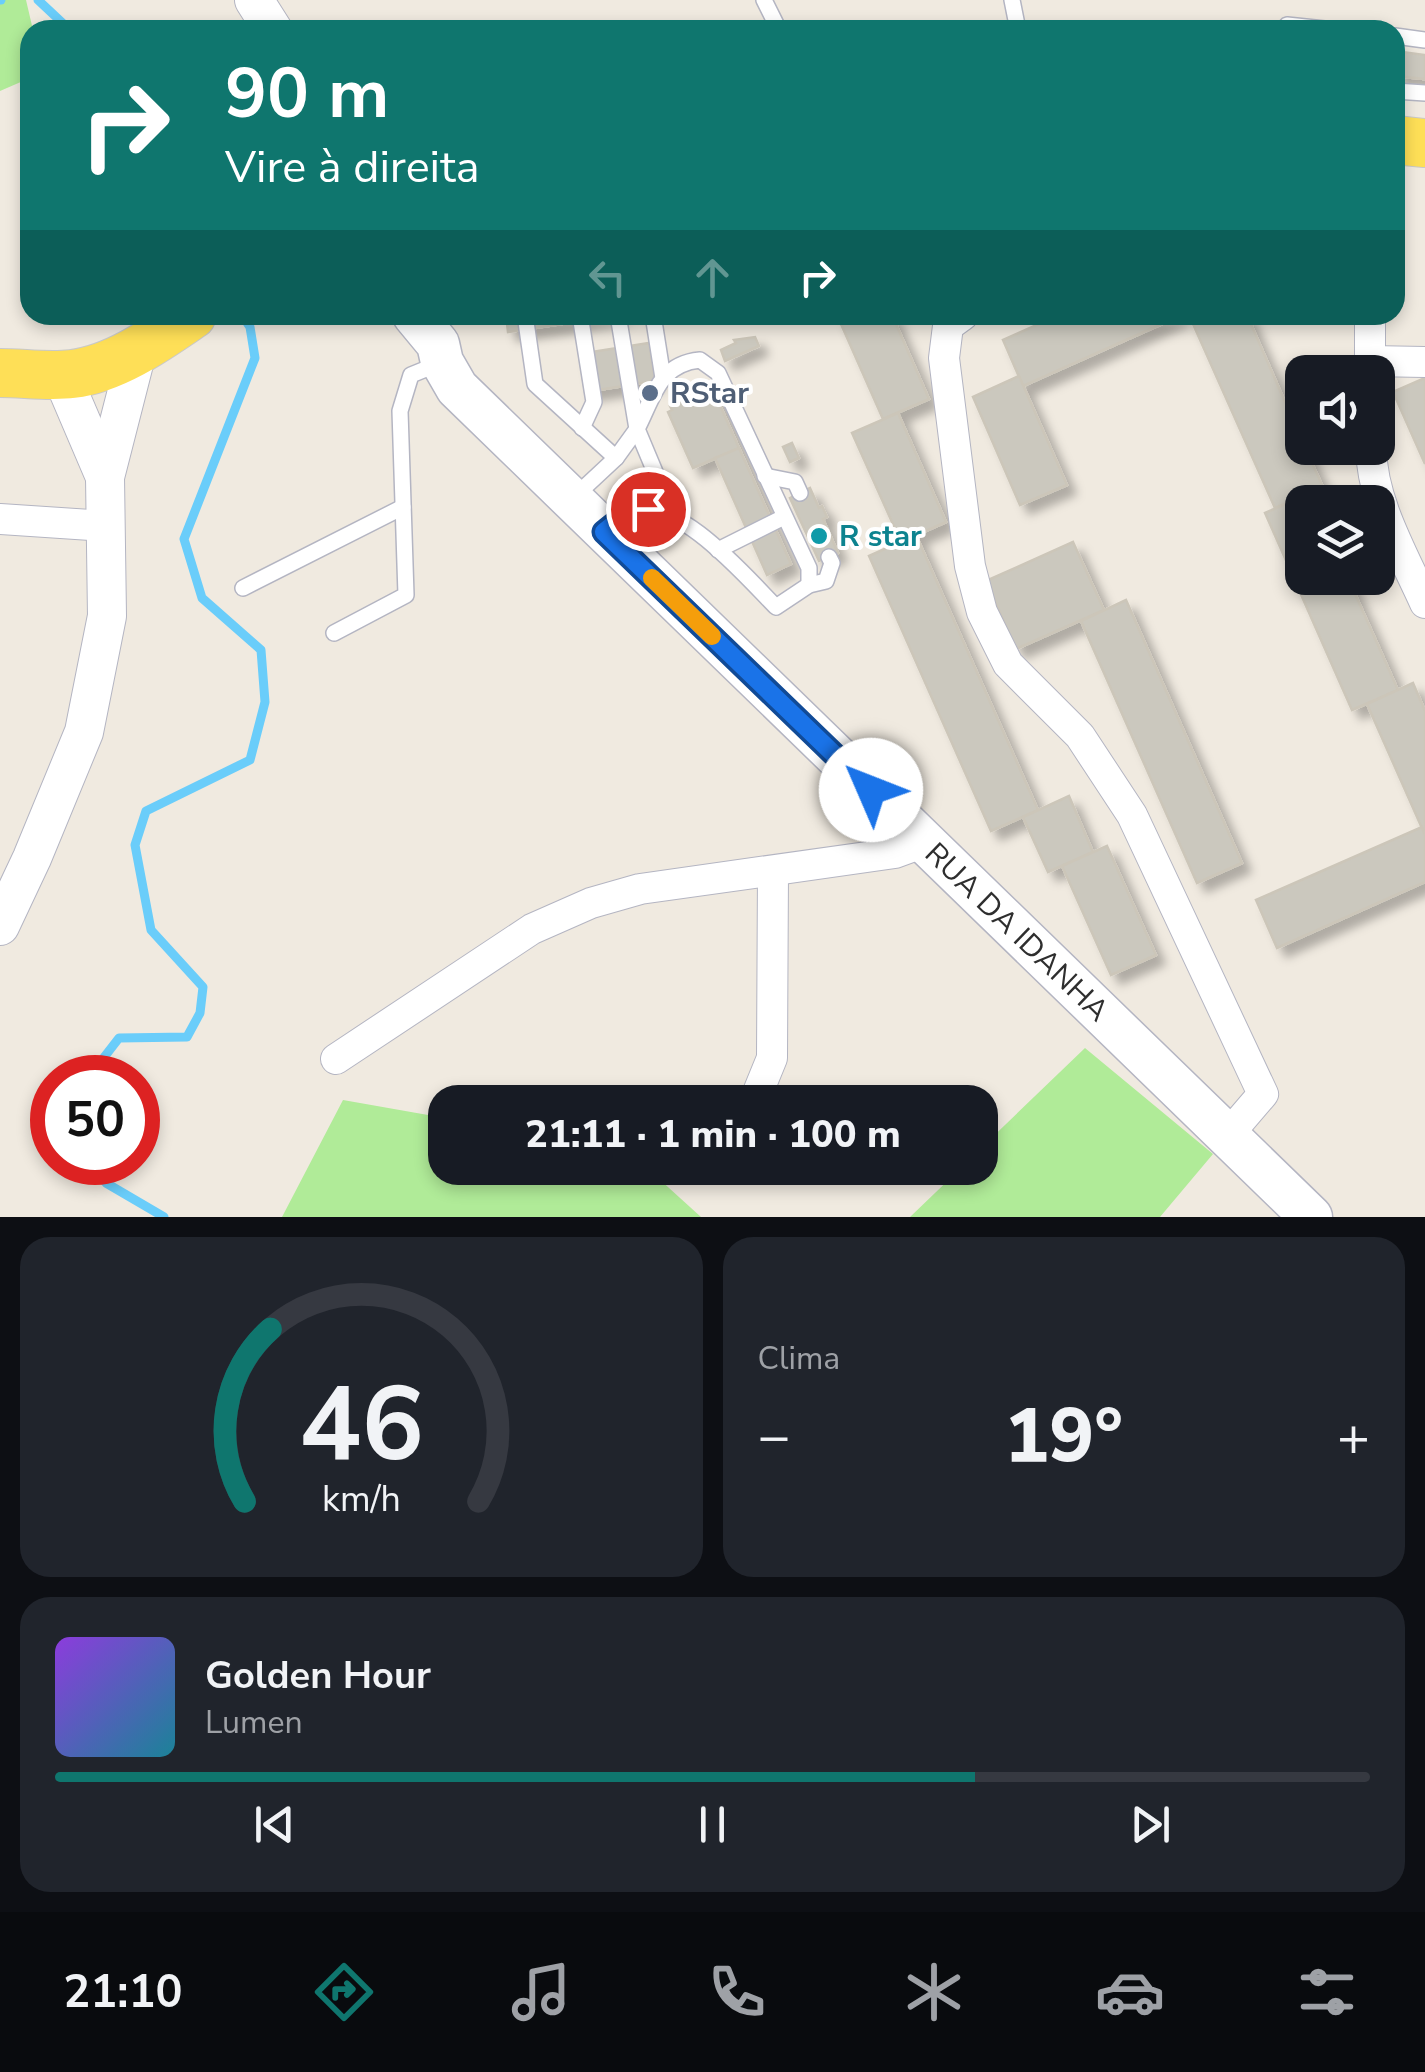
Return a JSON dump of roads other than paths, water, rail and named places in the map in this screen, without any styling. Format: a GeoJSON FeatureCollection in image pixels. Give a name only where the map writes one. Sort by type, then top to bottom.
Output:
{"type":"FeatureCollection","features":[{"type":"Feature","properties":{"kind":"main road"},"geometry":{"type":"LineString","coordinates":[[0,373],[89,371],[167,331]]}},
{"type":"Feature","properties":{"kind":"main road","name":"RUA DA IDANHA"},"geometry":{"type":"LineString","coordinates":[[435,334],[457,388],[1311,1217]]}},
{"type":"Feature","properties":{"kind":"street"},"geometry":{"type":"LineString","coordinates":[[949,325],[944,358],[970,566],[982,612],[1008,664],[1080,736],[1132,815],[1263,1094],[1227,1136]]}},
{"type":"Feature","properties":{"kind":"street"},"geometry":{"type":"LineString","coordinates":[[1370,325],[1370,355]]}},
{"type":"Feature","properties":{"kind":"street"},"geometry":{"type":"LineString","coordinates":[[105,477],[167,331]]}},
{"type":"Feature","properties":{"kind":"street"},"geometry":{"type":"LineString","coordinates":[[1395,365],[1425,362]]}},
{"type":"Feature","properties":{"kind":"street"},"geometry":{"type":"LineString","coordinates":[[0,926],[84,732],[107,616],[105,477],[61,374]]}},
{"type":"Feature","properties":{"kind":"street"},"geometry":{"type":"LineString","coordinates":[[1371,465],[1382,508],[1425,603]]}},
{"type":"Feature","properties":{"kind":"street"},"geometry":{"type":"LineString","coordinates":[[0,519],[106,526]]}},
{"type":"Feature","properties":{"kind":"street"},"geometry":{"type":"LineString","coordinates":[[336,1059],[532,929],[562,916],[640,889],[896,853],[924,842]]}},
{"type":"Feature","properties":{"kind":"street"},"geometry":{"type":"LineString","coordinates":[[761,1085],[772,1058],[773,870]]}},
{"type":"Feature","properties":{"kind":"lane"},"geometry":{"type":"LineString","coordinates":[[527,325],[536,384],[616,458]]}},
{"type":"Feature","properties":{"kind":"lane"},"geometry":{"type":"LineString","coordinates":[[582,325],[594,402],[582,428]]}},
{"type":"Feature","properties":{"kind":"lane"},"geometry":{"type":"LineString","coordinates":[[620,325],[637,429],[673,515]]}},
{"type":"Feature","properties":{"kind":"lane"},"geometry":{"type":"LineString","coordinates":[[654,325],[662,378]]}},
{"type":"Feature","properties":{"kind":"lane"},"geometry":{"type":"LineString","coordinates":[[334,633],[406,595],[400,411],[411,374],[435,334]]}},
{"type":"Feature","properties":{"kind":"lane"},"geometry":{"type":"LineString","coordinates":[[572,500],[616,458],[637,429],[670,368],[700,360],[718,374],[809,568],[809,585]]}},
{"type":"Feature","properties":{"kind":"lane"},"geometry":{"type":"LineString","coordinates":[[765,476],[795,482],[800,493]]}},
{"type":"Feature","properties":{"kind":"lane"},"geometry":{"type":"LineString","coordinates":[[243,588],[403,507]]}},
{"type":"Feature","properties":{"kind":"lane"},"geometry":{"type":"LineString","coordinates":[[604,532],[629,512],[648,509],[673,515],[718,550],[776,607],[809,585],[826,582],[832,563],[830,556]]}},
{"type":"Feature","properties":{"kind":"lane"},"geometry":{"type":"LineString","coordinates":[[718,550],[784,517]]}},
{"type":"Feature","properties":{"kind":"waterway"},"geometry":{"type":"LineString","coordinates":[[38,0],[59,20]]}},
{"type":"Feature","properties":{"kind":"waterway"},"geometry":{"type":"LineString","coordinates":[[106,1055],[119,1038],[187,1037],[200,1013],[203,987],[151,930],[135,845],[146,811],[250,760],[265,702],[261,650],[202,598],[184,539],[255,358],[249,325]]}},
{"type":"Feature","properties":{"kind":"waterway"},"geometry":{"type":"LineString","coordinates":[[109,1185],[164,1217]]}},
{"type":"Feature","properties":{"kind":"place","name":"RStar"},"geometry":{"type":"Point","coordinates":[650,393]}},
{"type":"Feature","properties":{"kind":"place","name":"R star"},"geometry":{"type":"Point","coordinates":[819,536]}}]}
